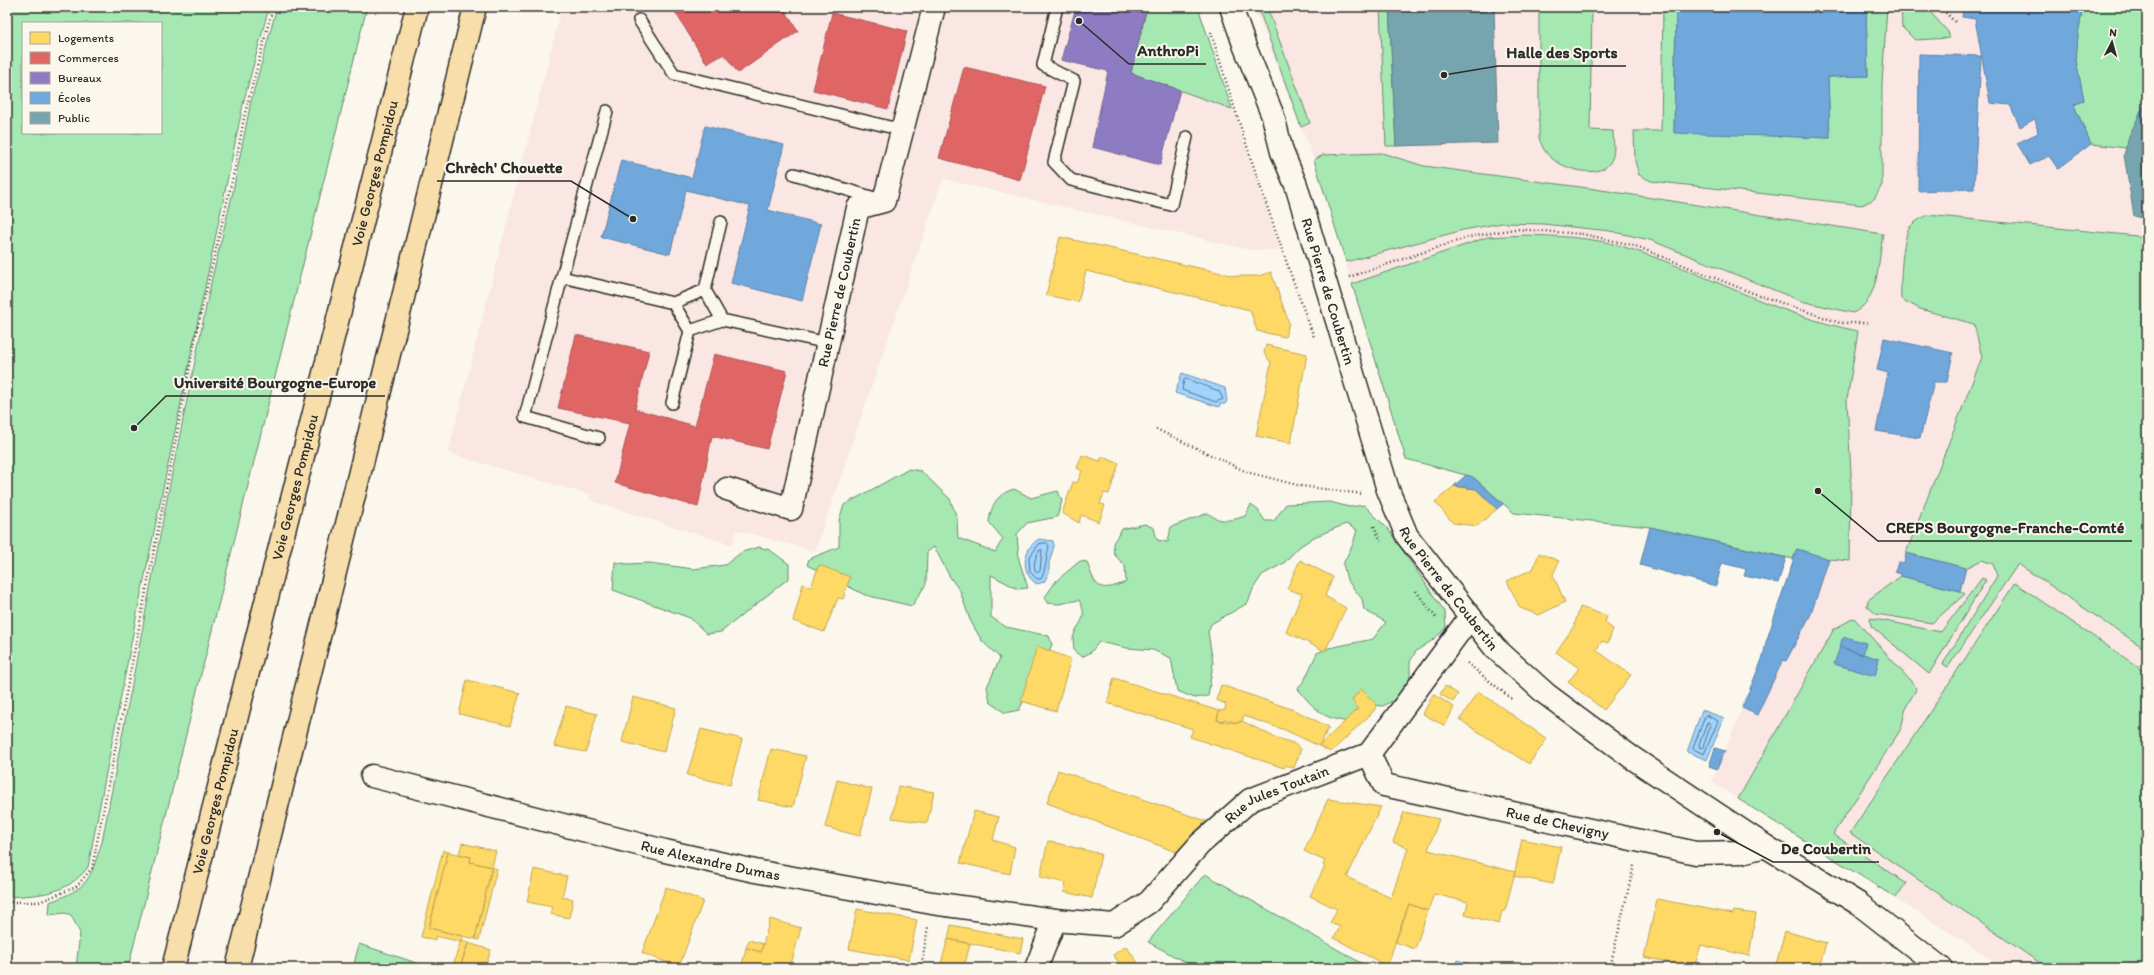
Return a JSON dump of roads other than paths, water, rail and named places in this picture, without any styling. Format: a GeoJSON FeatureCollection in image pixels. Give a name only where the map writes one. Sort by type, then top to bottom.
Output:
{"type":"FeatureCollection","features":[{"type":"Feature","properties":{"kind":"highway","name":"Voie Georges Pompidou"},"geometry":{"type":"LineString","coordinates":[[173,968],[416,7]]}},
{"type":"Feature","properties":{"kind":"highway"},"geometry":{"type":"LineString","coordinates":[[237,968],[475,7]]}},
{"type":"Feature","properties":{"kind":"street"},"geometry":{"type":"LineString","coordinates":[[884,200],[934,7]]}},
{"type":"Feature","properties":{"kind":"street","name":"Rue Pierre de Coubertin"},"geometry":{"type":"LineString","coordinates":[[1231,7],[1245,47],[1273,116],[1282,152],[1296,185],[1388,490],[1407,536],[1495,648],[1546,694],[1631,757],[1765,846],[1859,904],[1941,968]]}},
{"type":"Feature","properties":{"kind":"street","name":"Rue Pierre de Coubertin"},"geometry":{"type":"LineString","coordinates":[[727,489],[791,510],[858,208],[884,200]]}},
{"type":"Feature","properties":{"kind":"street"},"geometry":{"type":"LineString","coordinates":[[1369,754],[1470,617]]}},
{"type":"Feature","properties":{"kind":"street","name":"Rue de Chevigny"},"geometry":{"type":"LineString","coordinates":[[1369,754],[1384,785],[1696,853],[1742,852],[1765,846]]}},
{"type":"Feature","properties":{"kind":"street","name":"Rue Jules Toutain"},"geometry":{"type":"LineString","coordinates":[[1055,920],[1114,925],[1149,902],[1200,844],[1250,800],[1369,754]]}},
{"type":"Feature","properties":{"kind":"street","name":"Rue Alexandre Dumas"},"geometry":{"type":"LineString","coordinates":[[372,776],[695,858],[755,871],[932,903],[1055,920]]}},
{"type":"Feature","properties":{"kind":"street"},"geometry":{"type":"LineString","coordinates":[[1036,968],[1055,920]]}},
{"type":"Feature","properties":{"kind":"lane"},"geometry":{"type":"LineString","coordinates":[[1057,7],[1043,65],[1074,81],[1054,162],[1071,180],[1171,205],[1187,137]]}},
{"type":"Feature","properties":{"kind":"lane"},"geometry":{"type":"LineString","coordinates":[[639,20],[674,74],[902,130]]}},
{"type":"Feature","properties":{"kind":"lane"},"geometry":{"type":"LineString","coordinates":[[599,438],[526,417],[607,111]]}},
{"type":"Feature","properties":{"kind":"lane"},"geometry":{"type":"LineString","coordinates":[[794,174],[884,200]]}},
{"type":"Feature","properties":{"kind":"lane"},"geometry":{"type":"LineString","coordinates":[[721,222],[705,290],[722,320]]}},
{"type":"Feature","properties":{"kind":"lane"},"geometry":{"type":"LineString","coordinates":[[562,277],[673,303],[705,290]]}},
{"type":"Feature","properties":{"kind":"lane"},"geometry":{"type":"LineString","coordinates":[[672,403],[690,331],[673,303]]}},
{"type":"Feature","properties":{"kind":"lane"},"geometry":{"type":"LineString","coordinates":[[690,331],[722,320],[828,343]]}},
{"type":"Feature","properties":{"kind":"water"},"geometry":{"type":"Polygon","coordinates":[[[1182,373],[1225,388],[1227,401],[1225,404],[1220,404],[1219,407],[1175,393],[1182,373]]]}},
{"type":"Feature","properties":{"kind":"water"},"geometry":{"type":"Polygon","coordinates":[[[1039,539],[1053,541],[1054,546],[1049,563],[1049,573],[1044,582],[1037,584],[1028,574],[1025,561],[1029,548],[1039,539]]]}},
{"type":"Feature","properties":{"kind":"water"},"geometry":{"type":"Polygon","coordinates":[[[1702,710],[1724,718],[1707,760],[1687,752],[1702,710]]]}},
{"type":"Feature","properties":{"kind":"water"},"geometry":{"type":"Polygon","coordinates":[[[1457,960],[1477,966],[1477,968],[1455,968],[1457,960]]]}},
{"type":"Feature","properties":{"kind":"place","name":"AnthroPi"},"geometry":{"type":"Point","coordinates":[1079,21]}},
{"type":"Feature","properties":{"kind":"place","name":"Halle des Sports"},"geometry":{"type":"Point","coordinates":[1444,75]}},
{"type":"Feature","properties":{"kind":"place","name":"Chrèch' Chouette"},"geometry":{"type":"Point","coordinates":[633,219]}},
{"type":"Feature","properties":{"kind":"place","name":"Université Bourgogne-Europe"},"geometry":{"type":"Point","coordinates":[134,428]}},
{"type":"Feature","properties":{"kind":"place","name":"CREPS Bourgogne-Franche-Comté"},"geometry":{"type":"Point","coordinates":[1818,491]}},
{"type":"Feature","properties":{"kind":"place","name":"De Coubertin"},"geometry":{"type":"Point","coordinates":[1717,832]}}]}
